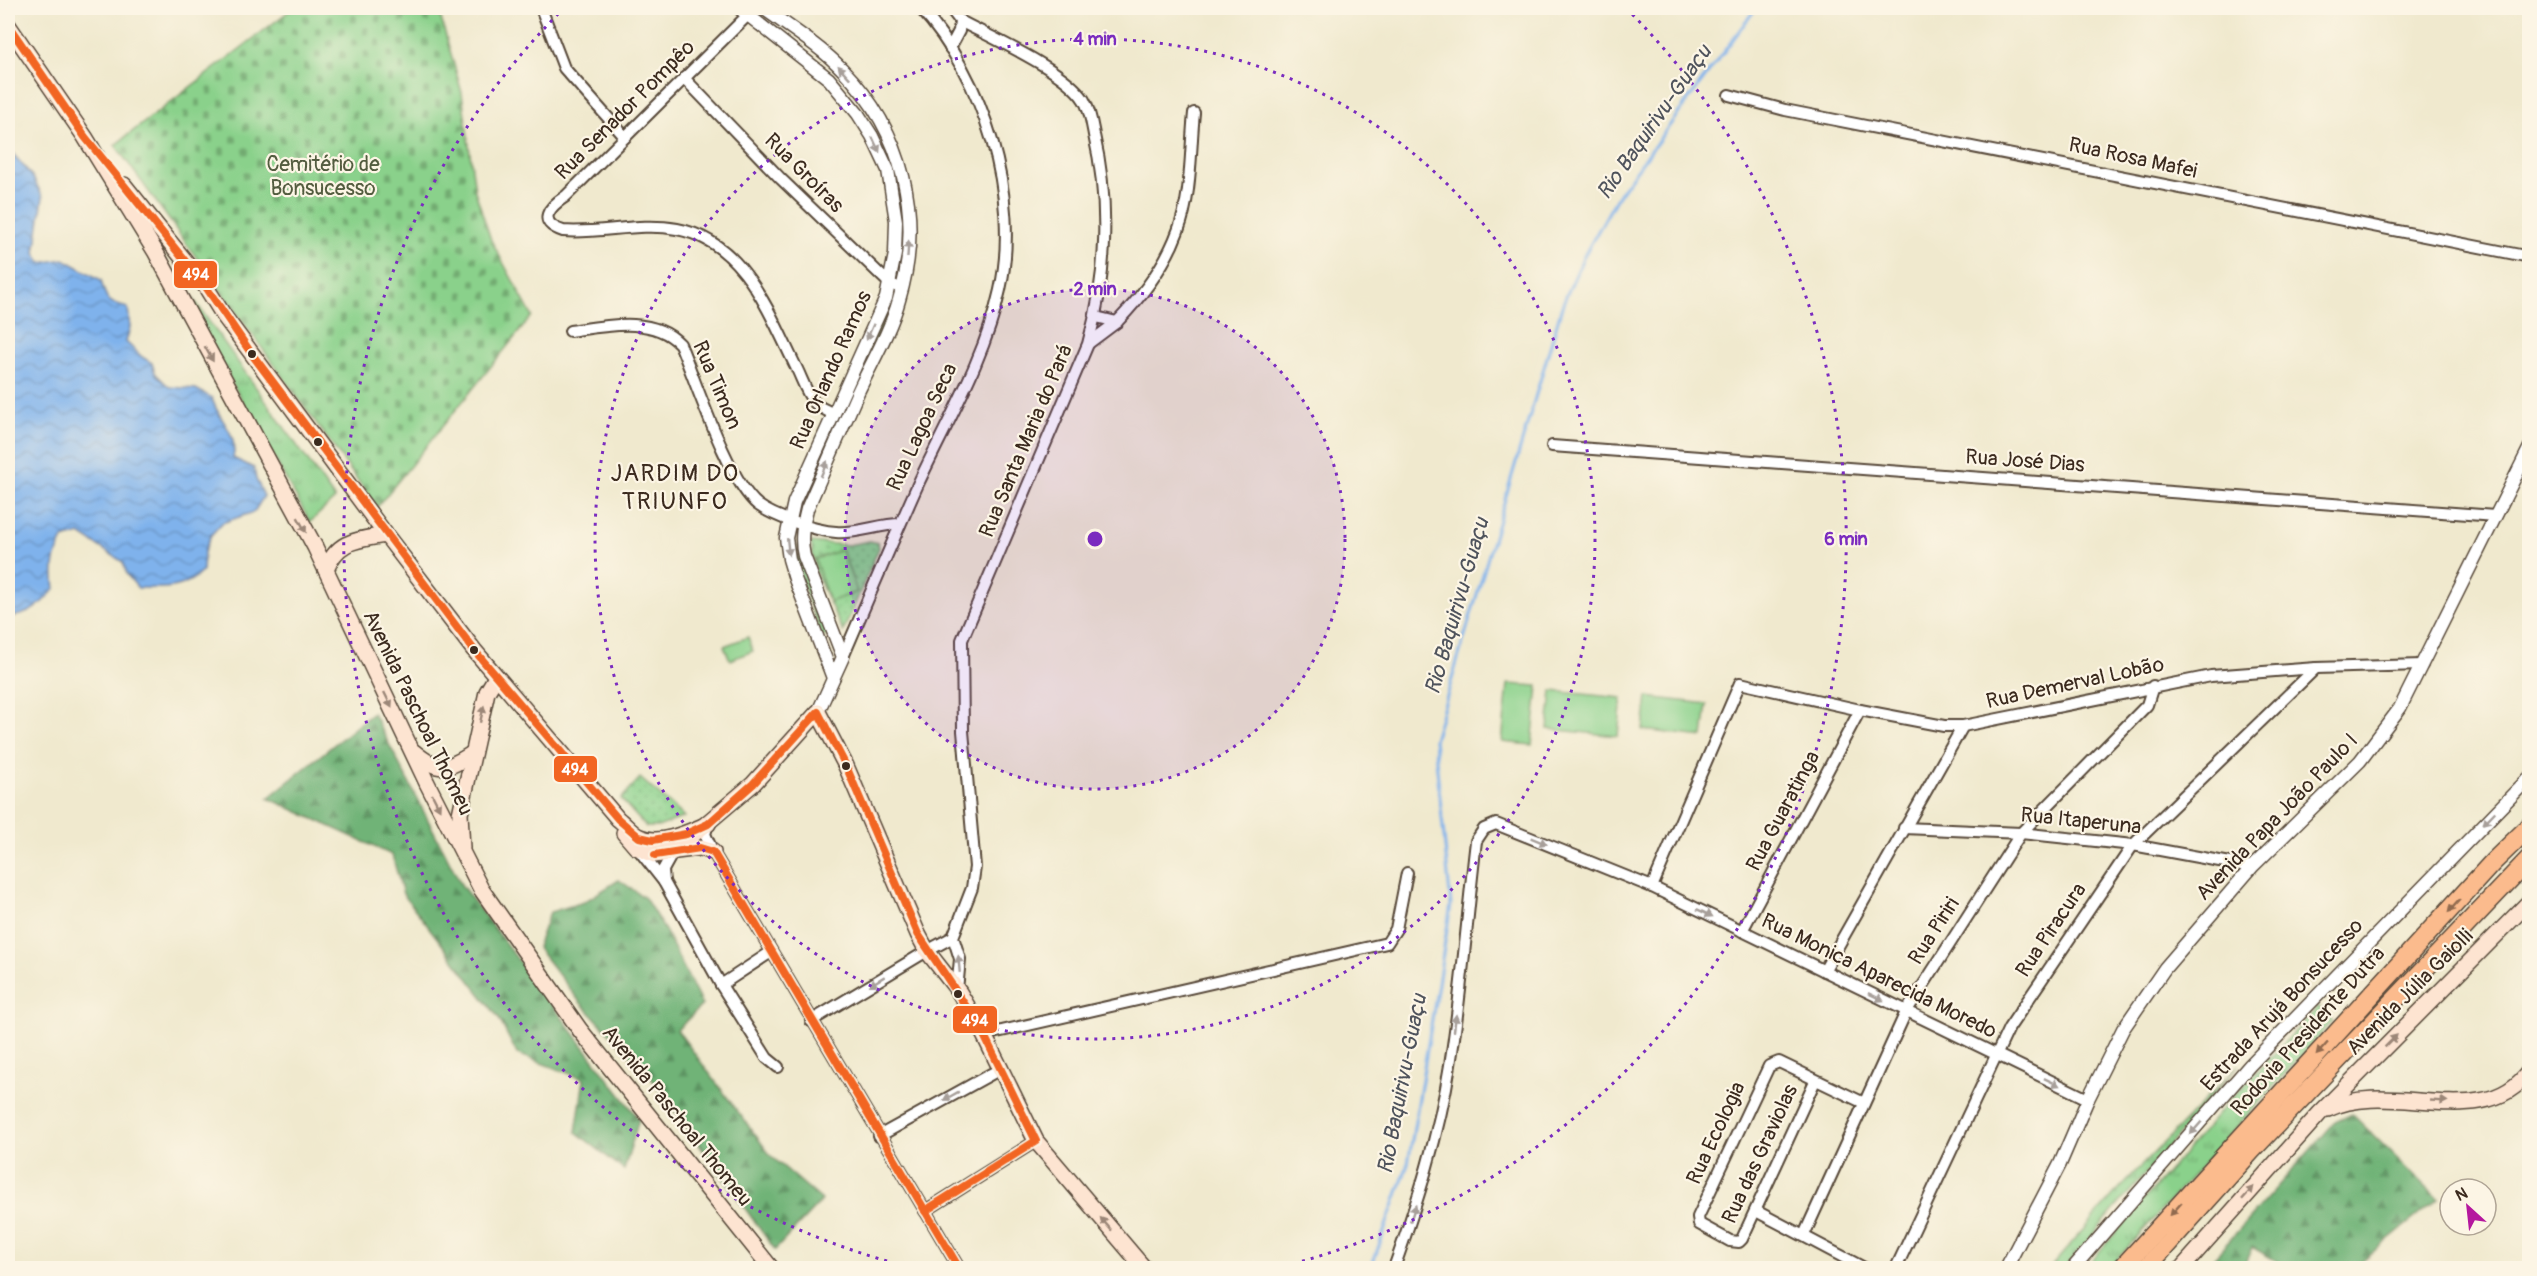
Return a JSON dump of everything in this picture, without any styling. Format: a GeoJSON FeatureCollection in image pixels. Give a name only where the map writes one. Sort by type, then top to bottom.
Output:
{"type":"FeatureCollection","features":[{"type":"Feature","properties":{"kind":"highway","name":"Rodovia Presidente Dutra"},"geometry":{"type":"LineString","coordinates":[[2122,1269],[2485,871],[2529,826]]}},
{"type":"Feature","properties":{"kind":"highway","name":"Rodovia Presidente Dutra"},"geometry":{"type":"LineString","coordinates":[[2146,1269],[2260,1142],[2529,858]]}},
{"type":"Feature","properties":{"kind":"main road","name":"Avenida Paschoal Thomeu"},"geometry":{"type":"LineString","coordinates":[[8,25],[86,137],[206,287],[224,316]]}},
{"type":"Feature","properties":{"kind":"main road","name":"Avenida Paschoal Thomeu"},"geometry":{"type":"LineString","coordinates":[[86,137],[137,222],[326,570],[481,889],[580,1030],[771,1269]]}},
{"type":"Feature","properties":{"kind":"main road"},"geometry":{"type":"LineString","coordinates":[[137,222],[212,307],[224,316],[386,535],[496,677],[618,819],[639,837],[653,840],[686,834],[708,824]]}},
{"type":"Feature","properties":{"kind":"main road"},"geometry":{"type":"LineString","coordinates":[[326,570],[331,555],[344,545],[386,535]]}},
{"type":"Feature","properties":{"kind":"main road"},"geometry":{"type":"LineString","coordinates":[[462,854],[460,814],[487,692],[496,677]]}},
{"type":"Feature","properties":{"kind":"main road"},"geometry":{"type":"LineString","coordinates":[[818,712],[846,766],[927,951],[957,990],[984,1035],[1036,1141],[1144,1269]]}},
{"type":"Feature","properties":{"kind":"main road","name":"Rua Lagoa Seca"},"geometry":{"type":"LineString","coordinates":[[673,852],[753,784],[818,712]]}},
{"type":"Feature","properties":{"kind":"main road"},"geometry":{"type":"LineString","coordinates":[[412,750],[427,763],[439,768],[454,766],[472,753]]}},
{"type":"Feature","properties":{"kind":"main road"},"geometry":{"type":"LineString","coordinates":[[618,819],[620,829],[636,847],[654,855],[700,848],[713,852]]}},
{"type":"Feature","properties":{"kind":"main road","name":"Avenida Júlia Gaiolli"},"geometry":{"type":"LineString","coordinates":[[2182,1269],[2320,1113],[2529,901]]}},
{"type":"Feature","properties":{"kind":"main road","name":"Avenida Júlia Gaiolli"},"geometry":{"type":"LineString","coordinates":[[2320,1113],[2338,1104],[2376,1097],[2484,1102],[2511,1090],[2522,1081],[2529,1070]]}},
{"type":"Feature","properties":{"kind":"street"},"geometry":{"type":"LineString","coordinates":[[541,8],[564,68],[625,137]]}},
{"type":"Feature","properties":{"kind":"street","name":"Rua Orlando Ramos"},"geometry":{"type":"LineString","coordinates":[[763,8],[843,70],[867,99],[891,140],[905,178],[908,256],[898,303],[807,509],[803,524],[801,542],[804,556],[843,657]]}},
{"type":"Feature","properties":{"kind":"street","name":"Rua Lagoa Seca"},"geometry":{"type":"LineString","coordinates":[[818,712],[900,524],[978,357],[1000,290],[1006,229],[995,153],[983,112],[970,82],[950,48],[920,8]]}},
{"type":"Feature","properties":{"kind":"street"},"geometry":{"type":"LineString","coordinates":[[950,8],[960,21],[959,31],[950,48]]}},
{"type":"Feature","properties":{"kind":"street","name":"Rua Senador Pompêo"},"geometry":{"type":"LineString","coordinates":[[747,10],[684,78],[566,196],[552,206],[547,214],[551,225],[563,231],[660,227],[695,234],[715,244],[739,265],[758,290],[814,402],[833,414]]}},
{"type":"Feature","properties":{"kind":"street","name":"Rua Orlando Ramos"},"geometry":{"type":"LineString","coordinates":[[747,10],[830,79],[858,114],[872,136],[888,170],[896,221],[895,254],[886,298],[794,502],[786,538],[789,559],[833,678]]}},
{"type":"Feature","properties":{"kind":"street","name":"Rua Santa Maria do Pará"},"geometry":{"type":"LineString","coordinates":[[953,938],[972,888],[975,867],[963,731],[962,640],[1088,344],[1101,293],[1105,235],[1103,185],[1096,142],[1084,100],[1072,88],[1039,64],[960,21]]}},
{"type":"Feature","properties":{"kind":"street","name":"Rua Groíras"},"geometry":{"type":"LineString","coordinates":[[684,78],[781,179],[889,283],[902,289]]}},
{"type":"Feature","properties":{"kind":"street","name":"Rua Rosa Mafei"},"geometry":{"type":"LineString","coordinates":[[1729,95],[1785,110],[2529,257]]}},
{"type":"Feature","properties":{"kind":"street"},"geometry":{"type":"LineString","coordinates":[[1088,344],[1117,322],[1137,300],[1164,259],[1178,231],[1185,204],[1194,113]]}},
{"type":"Feature","properties":{"kind":"street"},"geometry":{"type":"LineString","coordinates":[[1096,317],[1117,322]]}},
{"type":"Feature","properties":{"kind":"street","name":"Rua Timon"},"geometry":{"type":"LineString","coordinates":[[570,331],[613,325],[637,326],[662,330],[673,336],[680,344],[737,479],[760,506],[789,519],[825,530],[846,532],[900,524]]}},
{"type":"Feature","properties":{"kind":"street","name":"Rua José Dias"},"geometry":{"type":"LineString","coordinates":[[1552,446],[2495,516]]}},
{"type":"Feature","properties":{"kind":"street","name":"Avenida Papa João Paulo I"},"geometry":{"type":"LineString","coordinates":[[2006,1269],[2060,1164],[2122,1029],[2159,976],[2252,867],[2379,740],[2400,708],[2529,447]]}},
{"type":"Feature","properties":{"kind":"street","name":"Rua Demerval Lobão"},"geometry":{"type":"LineString","coordinates":[[1652,887],[1740,683],[1860,710],[1944,726],[1963,726],[2211,676],[2316,668],[2422,665]]}},
{"type":"Feature","properties":{"kind":"street","name":"Rua Piracura"},"geometry":{"type":"LineString","coordinates":[[1896,1269],[2008,1028],[2133,844],[2316,668]]}},
{"type":"Feature","properties":{"kind":"street","name":"Rua Piriri"},"geometry":{"type":"LineString","coordinates":[[1804,1235],[1906,1012],[2021,833],[2147,705],[2153,686]]}},
{"type":"Feature","properties":{"kind":"street","name":"Rua Guaratinga"},"geometry":{"type":"LineString","coordinates":[[1742,931],[1860,710]]}},
{"type":"Feature","properties":{"kind":"street"},"geometry":{"type":"LineString","coordinates":[[1824,971],[1963,726]]}},
{"type":"Feature","properties":{"kind":"street","name":"Estrada Arujá Bonsucesso"},"geometry":{"type":"LineString","coordinates":[[2073,1269],[2250,1065],[2529,777]]}},
{"type":"Feature","properties":{"kind":"street"},"geometry":{"type":"LineString","coordinates":[[708,824],[705,834],[713,852],[959,1269]]}},
{"type":"Feature","properties":{"kind":"street","name":"Rua Monica Aparecida Moredo"},"geometry":{"type":"LineString","coordinates":[[1394,1269],[1418,1198],[1436,1133],[1450,1066],[1476,842],[1484,829],[1496,824],[1652,887],[2088,1099]]}},
{"type":"Feature","properties":{"kind":"street","name":"Rua Itaperuna"},"geometry":{"type":"LineString","coordinates":[[1904,828],[2021,833],[2133,844],[2252,867]]}},
{"type":"Feature","properties":{"kind":"street"},"geometry":{"type":"LineString","coordinates":[[636,847],[664,882],[721,985],[766,1058],[778,1067]]}},
{"type":"Feature","properties":{"kind":"street"},"geometry":{"type":"LineString","coordinates":[[664,882],[663,870],[673,852]]}},
{"type":"Feature","properties":{"kind":"street"},"geometry":{"type":"LineString","coordinates":[[984,1035],[1387,943],[1396,929],[1407,873]]}},
{"type":"Feature","properties":{"kind":"street"},"geometry":{"type":"LineString","coordinates":[[811,1021],[927,951],[953,938],[960,959],[957,990]]}},
{"type":"Feature","properties":{"kind":"street"},"geometry":{"type":"LineString","coordinates":[[721,985],[771,952]]}},
{"type":"Feature","properties":{"kind":"street","name":"Rua Ecologia"},"geometry":{"type":"LineString","coordinates":[[1739,1242],[1730,1241],[1698,1221],[1769,1066],[1779,1062],[1815,1081]]}},
{"type":"Feature","properties":{"kind":"street"},"geometry":{"type":"LineString","coordinates":[[879,1136],[1002,1068]]}},
{"type":"Feature","properties":{"kind":"street"},"geometry":{"type":"LineString","coordinates":[[1815,1081],[1864,1103]]}},
{"type":"Feature","properties":{"kind":"street","name":"Rua das Graviolas"},"geometry":{"type":"LineString","coordinates":[[1739,1242],[1745,1235],[1815,1081]]}},
{"type":"Feature","properties":{"kind":"street"},"geometry":{"type":"LineString","coordinates":[[925,1211],[1036,1141]]}},
{"type":"Feature","properties":{"kind":"street"},"geometry":{"type":"LineString","coordinates":[[1756,1211],[1864,1269]]}},
{"type":"Feature","properties":{"kind":"green space","name":"Cemitério de Bonsucesso"},"geometry":{"type":"Polygon","coordinates":[[[293,8],[438,8],[462,93],[475,191],[491,240],[532,316],[377,507],[115,145],[293,8]]]}},
{"type":"Feature","properties":{"kind":"green space"},"geometry":{"type":"Polygon","coordinates":[[[194,300],[335,499],[310,522],[194,315],[194,300]]]}},
{"type":"Feature","properties":{"kind":"green space"},"geometry":{"type":"Polygon","coordinates":[[[888,303],[894,306],[808,497],[801,494],[888,303]]]}},
{"type":"Feature","properties":{"kind":"green space"},"geometry":{"type":"Polygon","coordinates":[[[870,541],[878,543],[879,548],[843,632],[815,571],[811,542],[848,545],[870,541]]]}},
{"type":"Feature","properties":{"kind":"green space"},"geometry":{"type":"Polygon","coordinates":[[[842,550],[857,592],[829,602],[815,559],[842,550]]]}},
{"type":"Feature","properties":{"kind":"green space"},"geometry":{"type":"Polygon","coordinates":[[[800,556],[829,634],[822,637],[793,558],[800,556]]]}},
{"type":"Feature","properties":{"kind":"green space"},"geometry":{"type":"Polygon","coordinates":[[[748,637],[753,651],[730,660],[724,646],[748,637]]]}},
{"type":"Feature","properties":{"kind":"green space"},"geometry":{"type":"Polygon","coordinates":[[[1508,684],[1538,686],[1532,745],[1502,742],[1508,684]]]}},
{"type":"Feature","properties":{"kind":"green space"},"geometry":{"type":"Polygon","coordinates":[[[1552,691],[1622,698],[1618,736],[1548,729],[1552,691]]]}},
{"type":"Feature","properties":{"kind":"green space"},"geometry":{"type":"Polygon","coordinates":[[[1647,697],[1707,704],[1703,737],[1643,730],[1647,697]]]}},
{"type":"Feature","properties":{"kind":"green space"},"geometry":{"type":"Polygon","coordinates":[[[373,713],[462,886],[639,1119],[624,1170],[576,1132],[584,1079],[517,1054],[498,1017],[403,894],[392,855],[268,798],[373,713]]]}},
{"type":"Feature","properties":{"kind":"green space"},"geometry":{"type":"Polygon","coordinates":[[[640,778],[684,817],[658,827],[646,827],[621,799],[640,778]]]}},
{"type":"Feature","properties":{"kind":"green space"},"geometry":{"type":"Polygon","coordinates":[[[619,880],[645,898],[666,932],[702,1005],[677,1030],[771,1156],[822,1200],[775,1250],[649,1075],[580,1002],[537,947],[550,912],[584,902],[619,880]]]}},
{"type":"Feature","properties":{"kind":"green space"},"geometry":{"type":"Polygon","coordinates":[[[2318,1007],[2333,1021],[2109,1268],[2085,1268],[2230,1100],[2318,1007]]]}},
{"type":"Feature","properties":{"kind":"green space"},"geometry":{"type":"Polygon","coordinates":[[[2239,1065],[2064,1268],[2050,1268],[2114,1194],[2239,1065]]]}},
{"type":"Feature","properties":{"kind":"green space"},"geometry":{"type":"Polygon","coordinates":[[[2352,1114],[2438,1199],[2353,1268],[2289,1268],[2252,1247],[2243,1268],[2205,1268],[2335,1122],[2352,1114]]]}},
{"type":"Feature","properties":{"kind":"water"},"geometry":{"type":"Polygon","coordinates":[[[8,148],[32,176],[43,197],[35,253],[41,263],[64,259],[101,280],[106,297],[128,308],[130,327],[126,342],[152,363],[155,373],[169,387],[196,389],[212,398],[231,434],[233,458],[254,468],[256,479],[264,496],[254,512],[222,523],[211,535],[204,552],[203,571],[188,582],[165,588],[138,588],[127,575],[123,562],[80,534],[63,539],[60,545],[54,563],[55,589],[34,609],[8,617],[8,148]]]}},
{"type":"Feature","properties":{"kind":"waterway","name":"Rio Baquirivu-Guaçu"},"geometry":{"type":"LineString","coordinates":[[1371,1268],[1408,1164],[1451,905],[1434,740],[1563,303],[1585,254],[1619,194],[1756,8]]}},
{"type":"Feature","properties":{"kind":"transit line","name":"494"},"geometry":{"type":"LineString","coordinates":[[8,25],[85,137],[206,287],[251,353],[474,650],[618,819],[639,837],[653,840],[686,834],[708,824],[753,784],[818,712],[846,766],[918,934],[981,1029],[1036,1141],[925,1211]]}},
{"type":"Feature","properties":{"kind":"transit line","name":"494"},"geometry":{"type":"LineString","coordinates":[[655,855],[700,848],[713,852],[959,1268]]}},
{"type":"Feature","properties":{"kind":"district","name":"JARDIM DO TRIUNFO"},"geometry":{"type":"Point","coordinates":[675,487]}}]}
